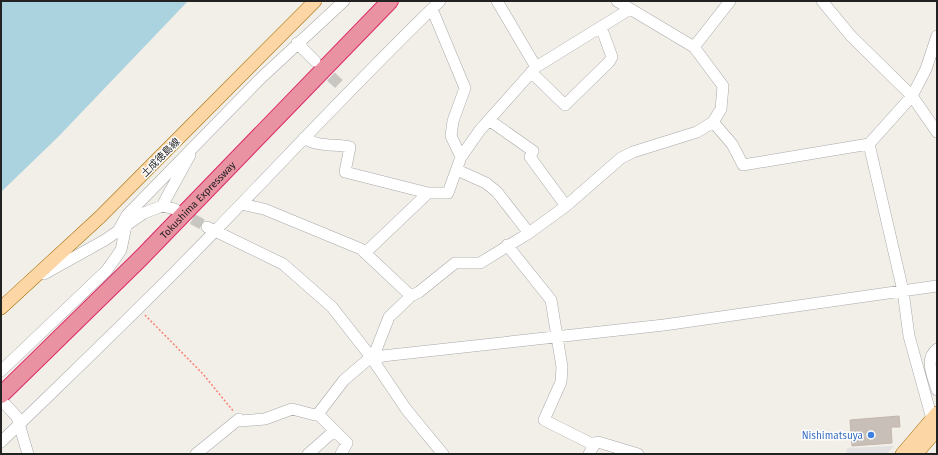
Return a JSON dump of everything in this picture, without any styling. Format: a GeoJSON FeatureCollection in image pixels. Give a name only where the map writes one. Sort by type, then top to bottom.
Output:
{"type":"FeatureCollection","features":[{"type":"Feature","properties":{"kind":"highway","name":"Tokushima Expressway"},"geometry":{"type":"LineString","coordinates":[[4,400],[390,1]]}},
{"type":"Feature","properties":{"kind":"main road","name":"土成徳島線"},"geometry":{"type":"LineString","coordinates":[[1,308],[100,217],[315,1]]}},
{"type":"Feature","properties":{"kind":"main road"},"geometry":{"type":"LineString","coordinates":[[902,454],[936,420]]}},
{"type":"Feature","properties":{"kind":"main road"},"geometry":{"type":"LineString","coordinates":[[916,454],[936,420]]}},
{"type":"Feature","properties":{"kind":"street"},"geometry":{"type":"LineString","coordinates":[[318,24],[333,1]]}},
{"type":"Feature","properties":{"kind":"street"},"geometry":{"type":"LineString","coordinates":[[116,233],[128,215],[195,145],[297,43],[344,1]]}},
{"type":"Feature","properties":{"kind":"street"},"geometry":{"type":"LineString","coordinates":[[1,442],[138,309],[211,229],[241,204],[304,138],[345,90],[440,1]]}},
{"type":"Feature","properties":{"kind":"street"},"geometry":{"type":"LineString","coordinates":[[497,1],[533,69],[565,105],[609,62],[612,57],[601,27]]}},
{"type":"Feature","properties":{"kind":"street"},"geometry":{"type":"LineString","coordinates":[[373,359],[389,317],[411,296],[419,292],[455,263],[480,263],[507,245],[529,233],[566,206],[621,158],[633,152],[697,132],[713,122],[721,109],[723,86],[694,47],[617,1]]}},
{"type":"Feature","properties":{"kind":"street"},"geometry":{"type":"LineString","coordinates":[[694,47],[730,1]]}},
{"type":"Feature","properties":{"kind":"street"},"geometry":{"type":"LineString","coordinates":[[822,1],[851,36],[912,96],[937,132]]}},
{"type":"Feature","properties":{"kind":"street"},"geometry":{"type":"LineString","coordinates":[[432,9],[465,88],[453,121],[452,136],[461,157]]}},
{"type":"Feature","properties":{"kind":"street"},"geometry":{"type":"LineString","coordinates":[[304,138],[308,141],[328,145],[332,144],[350,147],[345,172],[428,193],[448,193],[461,157],[489,120],[533,69],[630,9]]}},
{"type":"Feature","properties":{"kind":"street"},"geometry":{"type":"LineString","coordinates":[[713,122],[732,144],[743,165],[869,144],[912,96],[926,69],[937,36]]}},
{"type":"Feature","properties":{"kind":"street"},"geometry":{"type":"LineString","coordinates":[[297,43],[315,61]]}},
{"type":"Feature","properties":{"kind":"street"},"geometry":{"type":"LineString","coordinates":[[489,120],[533,151],[530,156],[566,206]]}},
{"type":"Feature","properties":{"kind":"street"},"geometry":{"type":"LineString","coordinates":[[869,144],[903,292],[909,336],[936,420]]}},
{"type":"Feature","properties":{"kind":"street"},"geometry":{"type":"LineString","coordinates":[[162,206],[170,190],[180,177],[195,145]]}},
{"type":"Feature","properties":{"kind":"street"},"geometry":{"type":"LineString","coordinates":[[457,170],[486,183],[497,192],[529,233]]}},
{"type":"Feature","properties":{"kind":"street"},"geometry":{"type":"LineString","coordinates":[[365,252],[428,193]]}},
{"type":"Feature","properties":{"kind":"street"},"geometry":{"type":"LineString","coordinates":[[241,204],[264,209],[350,244],[365,252],[411,296]]}},
{"type":"Feature","properties":{"kind":"street"},"geometry":{"type":"LineString","coordinates":[[29,283],[116,233],[144,213],[162,206],[175,209]]}},
{"type":"Feature","properties":{"kind":"street"},"geometry":{"type":"LineString","coordinates":[[1,372],[107,270],[121,250],[126,226]]}},
{"type":"Feature","properties":{"kind":"street"},"geometry":{"type":"LineString","coordinates":[[211,229],[283,264],[332,307],[373,359],[406,409],[443,454]]}},
{"type":"Feature","properties":{"kind":"street"},"geometry":{"type":"LineString","coordinates":[[507,245],[551,300],[562,367],[561,382],[544,420],[591,450],[598,442],[638,454]]}},
{"type":"Feature","properties":{"kind":"street"},"geometry":{"type":"LineString","coordinates":[[318,414],[344,380],[373,359],[382,356],[664,325],[937,286]]}},
{"type":"Feature","properties":{"kind":"street"},"geometry":{"type":"LineString","coordinates":[[937,349],[930,356],[929,362],[937,390]]}},
{"type":"Feature","properties":{"kind":"street"},"geometry":{"type":"LineString","coordinates":[[4,400],[16,417],[28,454]]}},
{"type":"Feature","properties":{"kind":"street"},"geometry":{"type":"LineString","coordinates":[[196,454],[239,419],[240,421],[265,420],[292,409],[315,415],[318,414],[347,443],[341,454]]}},
{"type":"Feature","properties":{"kind":"street"},"geometry":{"type":"LineString","coordinates":[[308,454],[334,431]]}},
{"type":"Feature","properties":{"kind":"path"},"geometry":{"type":"LineString","coordinates":[[138,309],[203,374],[239,419]]}},
{"type":"Feature","properties":{"kind":"shaded area"},"geometry":{"type":"Polygon","coordinates":[[[894,446],[887,454],[846,454],[847,448],[894,446]]]}},
{"type":"Feature","properties":{"kind":"water"},"geometry":{"type":"Polygon","coordinates":[[[1,1],[188,1],[58,137],[1,192],[1,1]]]}},
{"type":"Feature","properties":{"kind":"building","name":"Nishimatsuya"},"geometry":{"type":"Polygon","coordinates":[[[899,416],[900,427],[891,427],[892,443],[852,446],[850,420],[899,416]]]}},
{"type":"Feature","properties":{"kind":"tunnel"},"geometry":{"type":"LineString","coordinates":[[319,65],[342,87]]}},
{"type":"Feature","properties":{"kind":"tunnel"},"geometry":{"type":"LineString","coordinates":[[178,211],[207,227]]}},
{"type":"Feature","properties":{"kind":"place","name":"Nishimatsuya"},"geometry":{"type":"Point","coordinates":[871,435]}}]}
